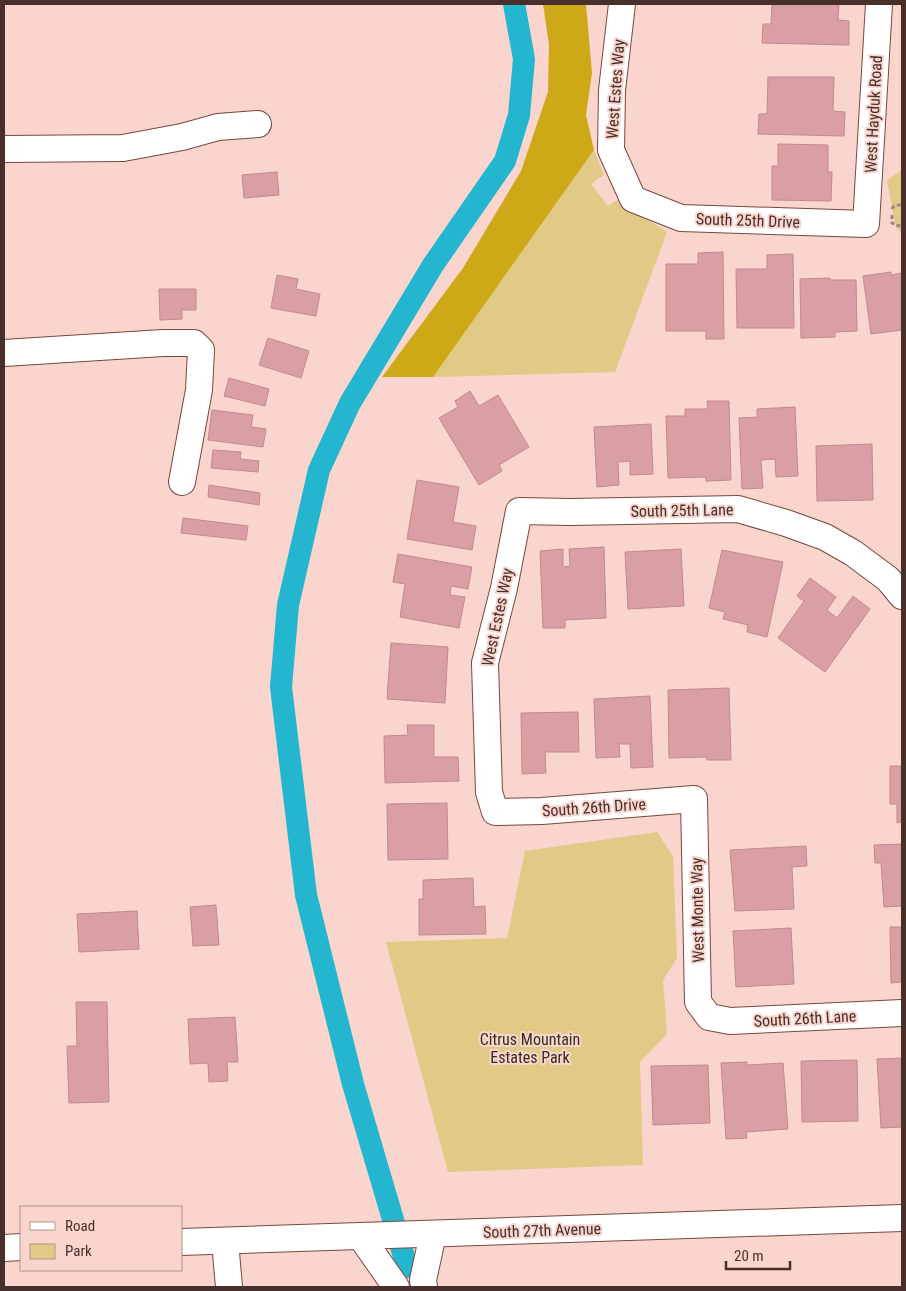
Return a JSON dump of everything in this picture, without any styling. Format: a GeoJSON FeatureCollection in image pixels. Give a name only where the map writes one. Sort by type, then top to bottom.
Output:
{"type":"FeatureCollection","features":[{"type":"Feature","properties":{"kind":"street","name":"West Estes Way"},"geometry":{"type":"LineString","coordinates":[[622,4],[612,90],[611,150],[633,199]]}},
{"type":"Feature","properties":{"kind":"street","name":"West Hayduk Road"},"geometry":{"type":"LineString","coordinates":[[866,224],[879,4]]}},
{"type":"Feature","properties":{"kind":"street"},"geometry":{"type":"LineString","coordinates":[[4,149],[123,148],[182,137],[218,126],[258,124]]}},
{"type":"Feature","properties":{"kind":"street","name":"South 25th Drive"},"geometry":{"type":"LineString","coordinates":[[633,199],[681,218],[866,224]]}},
{"type":"Feature","properties":{"kind":"street"},"geometry":{"type":"LineString","coordinates":[[4,353],[163,343],[194,343],[201,350],[199,390],[182,482]]}},
{"type":"Feature","properties":{"kind":"street","name":"South 25th Lane"},"geometry":{"type":"LineString","coordinates":[[519,511],[738,509],[825,537],[853,552],[895,588]]}},
{"type":"Feature","properties":{"kind":"street","name":"West Estes Way"},"geometry":{"type":"LineString","coordinates":[[495,812],[489,792],[485,663],[504,588],[519,511]]}},
{"type":"Feature","properties":{"kind":"street","name":"South 26th Drive"},"geometry":{"type":"LineString","coordinates":[[495,812],[542,811],[694,799]]}},
{"type":"Feature","properties":{"kind":"street","name":"West Monte Way"},"geometry":{"type":"LineString","coordinates":[[694,799],[698,1002],[709,1017]]}},
{"type":"Feature","properties":{"kind":"street","name":"South 26th Lane"},"geometry":{"type":"LineString","coordinates":[[709,1017],[730,1021],[902,1013]]}},
{"type":"Feature","properties":{"kind":"street","name":"South 27th Avenue"},"geometry":{"type":"LineString","coordinates":[[182,1242],[902,1218]]}},
{"type":"Feature","properties":{"kind":"street"},"geometry":{"type":"LineString","coordinates":[[421,1234],[424,1287]]}},
{"type":"Feature","properties":{"kind":"street"},"geometry":{"type":"LineString","coordinates":[[370,1237],[396,1287]]}},
{"type":"Feature","properties":{"kind":"street"},"geometry":{"type":"LineString","coordinates":[[224,1241],[229,1287]]}},
{"type":"Feature","properties":{"kind":"street"},"geometry":{"type":"LineString","coordinates":[[4,1248],[20,1247]]}},
{"type":"Feature","properties":{"kind":"path"},"geometry":{"type":"LineString","coordinates":[[902,204],[892,207],[892,223],[902,227]]}},
{"type":"Feature","properties":{"kind":"green space"},"geometry":{"type":"Polygon","coordinates":[[[594,150],[604,175],[591,184],[608,206],[620,198],[640,215],[667,232],[615,372],[433,377],[594,150]]]}},
{"type":"Feature","properties":{"kind":"green space"},"geometry":{"type":"Polygon","coordinates":[[[902,170],[902,233],[896,228],[887,180],[902,170]]]}},
{"type":"Feature","properties":{"kind":"green space","name":"Citrus Mountain Estates Park"},"geometry":{"type":"Polygon","coordinates":[[[657,832],[673,856],[677,958],[663,980],[667,1034],[640,1062],[643,1165],[448,1172],[386,942],[507,938],[525,851],[657,832]]]}},
{"type":"Feature","properties":{"kind":"shaded area"},"geometry":{"type":"Polygon","coordinates":[[[543,4],[586,4],[592,73],[586,115],[594,150],[433,377],[382,377],[463,268],[521,171],[548,92],[549,45],[543,4]]]}},
{"type":"Feature","properties":{"kind":"building"},"geometry":{"type":"Polygon","coordinates":[[[772,4],[839,4],[838,20],[849,21],[849,45],[762,43],[763,24],[771,24],[772,4]]]}},
{"type":"Feature","properties":{"kind":"building"},"geometry":{"type":"Polygon","coordinates":[[[768,77],[834,77],[833,111],[845,112],[844,136],[758,134],[759,114],[767,114],[768,77]]]}},
{"type":"Feature","properties":{"kind":"building"},"geometry":{"type":"Polygon","coordinates":[[[778,144],[828,145],[828,172],[832,172],[831,201],[772,200],[772,166],[778,166],[778,144]]]}},
{"type":"Feature","properties":{"kind":"building"},"geometry":{"type":"Polygon","coordinates":[[[277,172],[279,195],[244,198],[242,175],[277,172]]]}},
{"type":"Feature","properties":{"kind":"building"},"geometry":{"type":"Polygon","coordinates":[[[723,252],[724,339],[706,339],[706,331],[666,331],[666,264],[698,264],[698,253],[723,252]]]}},
{"type":"Feature","properties":{"kind":"building"},"geometry":{"type":"Polygon","coordinates":[[[793,254],[794,328],[737,328],[736,269],[767,269],[767,255],[793,254]]]}},
{"type":"Feature","properties":{"kind":"building"},"geometry":{"type":"Polygon","coordinates":[[[891,272],[891,275],[902,273],[902,330],[871,334],[863,276],[891,272]]]}},
{"type":"Feature","properties":{"kind":"building"},"geometry":{"type":"Polygon","coordinates":[[[277,275],[298,279],[296,289],[320,294],[316,316],[271,308],[277,275]]]}},
{"type":"Feature","properties":{"kind":"building"},"geometry":{"type":"Polygon","coordinates":[[[830,278],[830,280],[856,280],[857,331],[835,332],[835,337],[801,338],[800,279],[830,278]]]}},
{"type":"Feature","properties":{"kind":"building"},"geometry":{"type":"Polygon","coordinates":[[[159,289],[196,289],[196,310],[182,310],[182,319],[160,320],[159,289]]]}},
{"type":"Feature","properties":{"kind":"building"},"geometry":{"type":"Polygon","coordinates":[[[268,338],[309,351],[301,378],[259,365],[268,338]]]}},
{"type":"Feature","properties":{"kind":"building"},"geometry":{"type":"Polygon","coordinates":[[[229,378],[269,389],[265,406],[224,396],[229,378]]]}},
{"type":"Feature","properties":{"kind":"building"},"geometry":{"type":"Polygon","coordinates":[[[470,391],[479,406],[498,395],[529,447],[499,465],[502,471],[479,485],[439,418],[458,407],[455,401],[470,391]]]}},
{"type":"Feature","properties":{"kind":"building"},"geometry":{"type":"Polygon","coordinates":[[[707,401],[729,401],[731,480],[706,481],[706,477],[668,478],[666,416],[685,416],[685,409],[708,409],[707,401]]]}},
{"type":"Feature","properties":{"kind":"building"},"geometry":{"type":"Polygon","coordinates":[[[795,407],[798,476],[776,477],[775,459],[761,460],[763,488],[742,489],[739,418],[757,417],[757,409],[795,407]]]}},
{"type":"Feature","properties":{"kind":"building"},"geometry":{"type":"Polygon","coordinates":[[[212,410],[253,415],[251,427],[266,429],[263,447],[208,440],[212,410]]]}},
{"type":"Feature","properties":{"kind":"building"},"geometry":{"type":"Polygon","coordinates":[[[651,424],[653,474],[630,475],[630,461],[618,462],[619,485],[597,487],[594,427],[651,424]]]}},
{"type":"Feature","properties":{"kind":"building"},"geometry":{"type":"Polygon","coordinates":[[[872,444],[873,500],[817,501],[816,446],[872,444]]]}},
{"type":"Feature","properties":{"kind":"building"},"geometry":{"type":"Polygon","coordinates":[[[213,450],[241,452],[240,459],[259,461],[258,472],[211,468],[213,450]]]}},
{"type":"Feature","properties":{"kind":"building"},"geometry":{"type":"Polygon","coordinates":[[[417,480],[459,487],[453,522],[476,526],[472,550],[407,539],[417,480]]]}},
{"type":"Feature","properties":{"kind":"building"},"geometry":{"type":"Polygon","coordinates":[[[209,485],[260,493],[259,505],[208,497],[209,485]]]}},
{"type":"Feature","properties":{"kind":"building"},"geometry":{"type":"Polygon","coordinates":[[[183,518],[248,526],[246,540],[181,533],[183,518]]]}},
{"type":"Feature","properties":{"kind":"building"},"geometry":{"type":"Polygon","coordinates":[[[604,547],[606,618],[565,620],[565,628],[543,628],[540,551],[563,549],[563,567],[570,566],[569,549],[604,547]]]}},
{"type":"Feature","properties":{"kind":"building"},"geometry":{"type":"Polygon","coordinates":[[[681,549],[684,606],[628,609],[625,552],[681,549]]]}},
{"type":"Feature","properties":{"kind":"building"},"geometry":{"type":"Polygon","coordinates":[[[722,550],[783,562],[767,637],[747,632],[748,625],[723,619],[725,612],[709,608],[722,550]]]}},
{"type":"Feature","properties":{"kind":"building"},"geometry":{"type":"Polygon","coordinates":[[[398,554],[472,567],[468,589],[451,586],[450,595],[465,597],[459,628],[400,617],[405,584],[393,582],[398,554]]]}},
{"type":"Feature","properties":{"kind":"building"},"geometry":{"type":"Polygon","coordinates":[[[810,578],[836,597],[827,610],[837,618],[853,596],[870,609],[825,672],[778,638],[804,601],[797,596],[810,578]]]}},
{"type":"Feature","properties":{"kind":"building"},"geometry":{"type":"Polygon","coordinates":[[[391,643],[448,647],[445,703],[387,699],[391,643]]]}},
{"type":"Feature","properties":{"kind":"building"},"geometry":{"type":"Polygon","coordinates":[[[729,688],[731,760],[707,760],[707,757],[669,758],[668,690],[729,688]]]}},
{"type":"Feature","properties":{"kind":"building"},"geometry":{"type":"Polygon","coordinates":[[[650,696],[653,767],[631,768],[630,744],[619,744],[620,757],[596,758],[594,699],[650,696]]]}},
{"type":"Feature","properties":{"kind":"building"},"geometry":{"type":"Polygon","coordinates":[[[578,712],[579,752],[545,752],[546,773],[522,774],[521,713],[578,712]]]}},
{"type":"Feature","properties":{"kind":"building"},"geometry":{"type":"Polygon","coordinates":[[[407,725],[434,725],[434,757],[458,757],[459,781],[385,783],[384,736],[408,735],[407,725]]]}},
{"type":"Feature","properties":{"kind":"building"},"geometry":{"type":"Polygon","coordinates":[[[890,766],[902,766],[902,822],[897,823],[897,804],[890,804],[890,766]]]}},
{"type":"Feature","properties":{"kind":"building"},"geometry":{"type":"Polygon","coordinates":[[[447,803],[448,859],[388,860],[387,804],[447,803]]]}},
{"type":"Feature","properties":{"kind":"building"},"geometry":{"type":"Polygon","coordinates":[[[902,844],[902,906],[884,907],[881,863],[875,863],[874,845],[902,844]]]}},
{"type":"Feature","properties":{"kind":"building"},"geometry":{"type":"Polygon","coordinates":[[[806,846],[807,866],[792,867],[794,909],[735,911],[730,850],[806,846]]]}},
{"type":"Feature","properties":{"kind":"building"},"geometry":{"type":"Polygon","coordinates":[[[473,878],[474,907],[485,906],[486,934],[419,935],[419,899],[423,899],[423,880],[473,878]]]}},
{"type":"Feature","properties":{"kind":"building"},"geometry":{"type":"Polygon","coordinates":[[[216,905],[219,945],[193,946],[190,907],[216,905]]]}},
{"type":"Feature","properties":{"kind":"building"},"geometry":{"type":"Polygon","coordinates":[[[137,911],[139,949],[79,952],[77,914],[137,911]]]}},
{"type":"Feature","properties":{"kind":"building"},"geometry":{"type":"Polygon","coordinates":[[[890,927],[902,927],[902,982],[891,983],[890,927]]]}},
{"type":"Feature","properties":{"kind":"building"},"geometry":{"type":"Polygon","coordinates":[[[791,928],[794,984],[736,987],[733,931],[791,928]]]}},
{"type":"Feature","properties":{"kind":"building"},"geometry":{"type":"Polygon","coordinates":[[[76,1002],[107,1002],[109,1102],[69,1103],[67,1046],[77,1046],[76,1002]]]}},
{"type":"Feature","properties":{"kind":"building"},"geometry":{"type":"Polygon","coordinates":[[[235,1017],[238,1062],[227,1062],[228,1081],[209,1082],[208,1063],[190,1064],[188,1019],[235,1017]]]}},
{"type":"Feature","properties":{"kind":"building"},"geometry":{"type":"Polygon","coordinates":[[[902,1058],[902,1127],[881,1128],[877,1059],[902,1058]]]}},
{"type":"Feature","properties":{"kind":"building"},"geometry":{"type":"Polygon","coordinates":[[[857,1060],[858,1121],[802,1122],[801,1061],[857,1060]]]}},
{"type":"Feature","properties":{"kind":"building"},"geometry":{"type":"Polygon","coordinates":[[[747,1062],[747,1065],[783,1063],[788,1129],[746,1132],[747,1138],[726,1139],[721,1063],[747,1062]]]}},
{"type":"Feature","properties":{"kind":"building"},"geometry":{"type":"Polygon","coordinates":[[[708,1065],[710,1123],[653,1125],[651,1066],[708,1065]]]}},
{"type":"Feature","properties":{"kind":"waterway"},"geometry":{"type":"LineString","coordinates":[[407,1267],[353,1084],[306,895],[281,687],[288,605],[319,470],[350,403],[433,265],[505,161],[519,115],[524,59],[514,4]]}}]}
